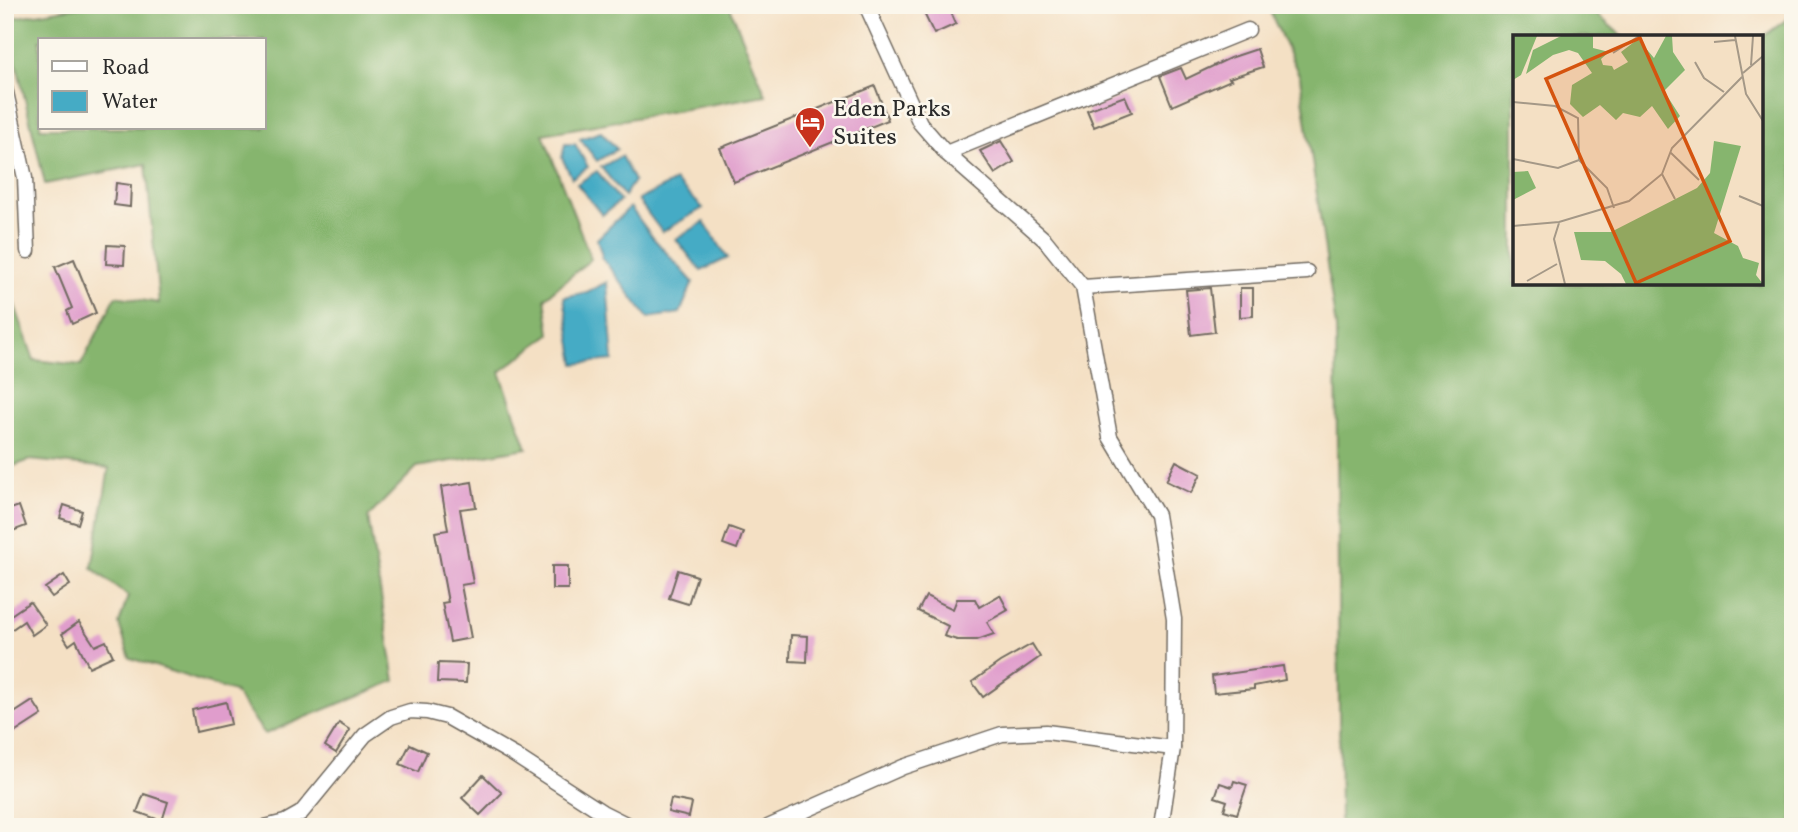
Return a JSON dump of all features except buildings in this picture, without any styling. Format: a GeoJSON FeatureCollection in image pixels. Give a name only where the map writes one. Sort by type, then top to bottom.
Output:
{"type":"FeatureCollection","features":[{"type":"Feature","properties":{"kind":"street"},"geometry":{"type":"LineString","coordinates":[[866,5],[920,123],[946,153],[1045,240],[1083,287],[1110,437],[1157,515],[1174,619],[1173,748],[1161,827]]}},
{"type":"Feature","properties":{"kind":"street"},"geometry":{"type":"LineString","coordinates":[[946,153],[1248,30]]}},
{"type":"Feature","properties":{"kind":"street"},"geometry":{"type":"LineString","coordinates":[[5,88],[25,178],[28,251]]}},
{"type":"Feature","properties":{"kind":"street"},"geometry":{"type":"LineString","coordinates":[[1083,287],[1307,272]]}},
{"type":"Feature","properties":{"kind":"street"},"geometry":{"type":"LineString","coordinates":[[265,827],[285,822],[301,813],[365,735],[391,717],[410,711],[447,717],[514,755],[602,812],[632,827]]}},
{"type":"Feature","properties":{"kind":"street"},"geometry":{"type":"LineString","coordinates":[[768,827],[903,767],[1002,734],[1046,732],[1173,748]]}},
{"type":"Feature","properties":{"kind":"green space"},"geometry":{"type":"Polygon","coordinates":[[[89,5],[729,5],[766,95],[543,134],[591,259],[545,298],[550,334],[500,372],[527,448],[417,467],[368,517],[395,681],[265,734],[234,692],[130,658],[119,624],[128,596],[92,568],[109,468],[30,460],[5,469],[5,277],[34,360],[81,365],[116,296],[159,303],[146,164],[45,184],[6,19],[89,5]]]}},
{"type":"Feature","properties":{"kind":"green space"},"geometry":{"type":"Polygon","coordinates":[[[1267,5],[1586,5],[1621,35],[1513,35],[1513,285],[1763,285],[1763,37],[1793,15],[1793,827],[1340,827],[1336,328],[1300,77],[1267,5]]]}},
{"type":"Feature","properties":{"kind":"water"},"geometry":{"type":"Polygon","coordinates":[[[601,132],[617,149],[597,161],[580,139],[601,132]]]}},
{"type":"Feature","properties":{"kind":"water"},"geometry":{"type":"Polygon","coordinates":[[[565,144],[575,144],[588,167],[572,178],[562,158],[565,144]]]}},
{"type":"Feature","properties":{"kind":"water"},"geometry":{"type":"Polygon","coordinates":[[[621,156],[634,181],[624,196],[601,167],[621,156]]]}},
{"type":"Feature","properties":{"kind":"water"},"geometry":{"type":"Polygon","coordinates":[[[597,171],[620,201],[602,215],[577,184],[597,171]]]}},
{"type":"Feature","properties":{"kind":"water"},"geometry":{"type":"Polygon","coordinates":[[[675,181],[703,208],[662,232],[638,200],[675,181]]]}},
{"type":"Feature","properties":{"kind":"water"},"geometry":{"type":"Polygon","coordinates":[[[630,207],[654,239],[693,282],[680,313],[648,318],[603,259],[597,239],[630,207]]]}},
{"type":"Feature","properties":{"kind":"water"},"geometry":{"type":"Polygon","coordinates":[[[704,222],[728,258],[701,271],[676,239],[704,222]]]}},
{"type":"Feature","properties":{"kind":"water"},"geometry":{"type":"Polygon","coordinates":[[[607,282],[613,360],[575,364],[564,297],[587,292],[607,282]]]}},
{"type":"Feature","properties":{"kind":"place","name":"Eden Parks Suites"},"geometry":{"type":"Point","coordinates":[810,149]}}]}
